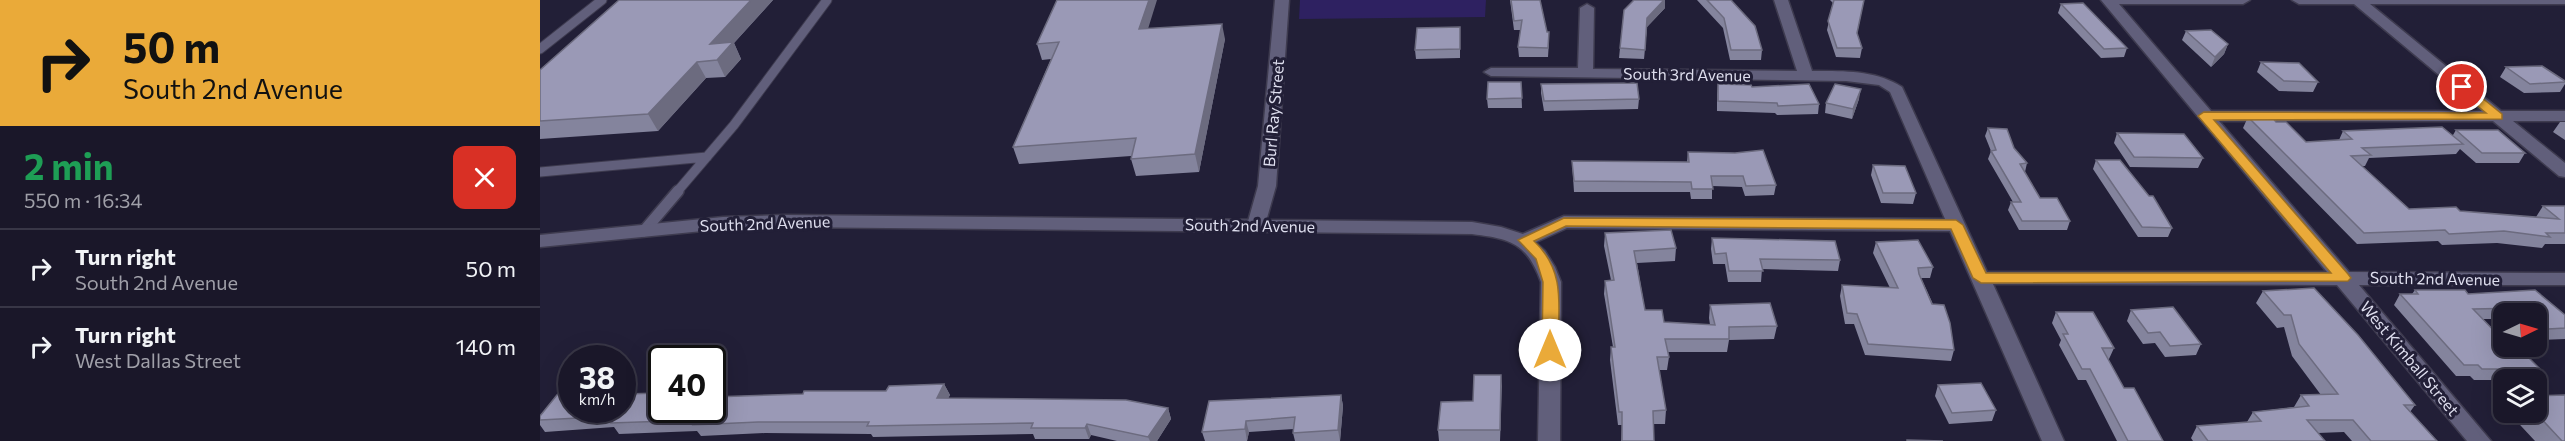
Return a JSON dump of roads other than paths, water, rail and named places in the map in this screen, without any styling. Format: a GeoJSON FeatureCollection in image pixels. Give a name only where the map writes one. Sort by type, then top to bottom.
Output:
{"type":"FeatureCollection","features":[{"type":"Feature","properties":{"kind":"street","name":"Burl Ray Street"},"geometry":{"type":"LineString","coordinates":[[1256,225],[1267,186],[1282,0]]}},
{"type":"Feature","properties":{"kind":"street"},"geometry":{"type":"LineString","coordinates":[[1781,0],[1806,76]]}},
{"type":"Feature","properties":{"kind":"street"},"geometry":{"type":"LineString","coordinates":[[2108,0],[2243,0]]}},
{"type":"Feature","properties":{"kind":"street","name":"West Kimball Street"},"geometry":{"type":"LineString","coordinates":[[2108,0],[2480,441]]}},
{"type":"Feature","properties":{"kind":"street"},"geometry":{"type":"LineString","coordinates":[[2299,0],[2565,0]]}},
{"type":"Feature","properties":{"kind":"street"},"geometry":{"type":"LineString","coordinates":[[2357,0],[2565,172]]}},
{"type":"Feature","properties":{"kind":"street"},"geometry":{"type":"LineString","coordinates":[[1585,73],[1587,8]]}},
{"type":"Feature","properties":{"kind":"street","name":"South 3rd Avenue"},"geometry":{"type":"LineString","coordinates":[[1491,72],[1855,77],[1883,81],[1897,90],[1905,104],[1956,225]]}},
{"type":"Feature","properties":{"kind":"street"},"geometry":{"type":"LineString","coordinates":[[2204,116],[2565,116]]}},
{"type":"Feature","properties":{"kind":"street","name":"South 2nd Avenue"},"geometry":{"type":"LineString","coordinates":[[540,242],[723,223],[832,220],[1472,228],[1500,232],[1525,240]]}},
{"type":"Feature","properties":{"kind":"street"},"geometry":{"type":"LineString","coordinates":[[1549,441],[1551,282],[1543,257],[1525,240],[1564,222],[1956,225],[2053,441]]}},
{"type":"Feature","properties":{"kind":"street","name":"South 2nd Avenue"},"geometry":{"type":"LineString","coordinates":[[1981,278],[2565,279]]}},
{"type":"Feature","properties":{"kind":"lane"},"geometry":{"type":"LineString","coordinates":[[540,49],[602,0]]}},
{"type":"Feature","properties":{"kind":"lane"},"geometry":{"type":"LineString","coordinates":[[644,231],[707,157],[827,0]]}},
{"type":"Feature","properties":{"kind":"lane"},"geometry":{"type":"LineString","coordinates":[[540,172],[707,157]]}}]}
